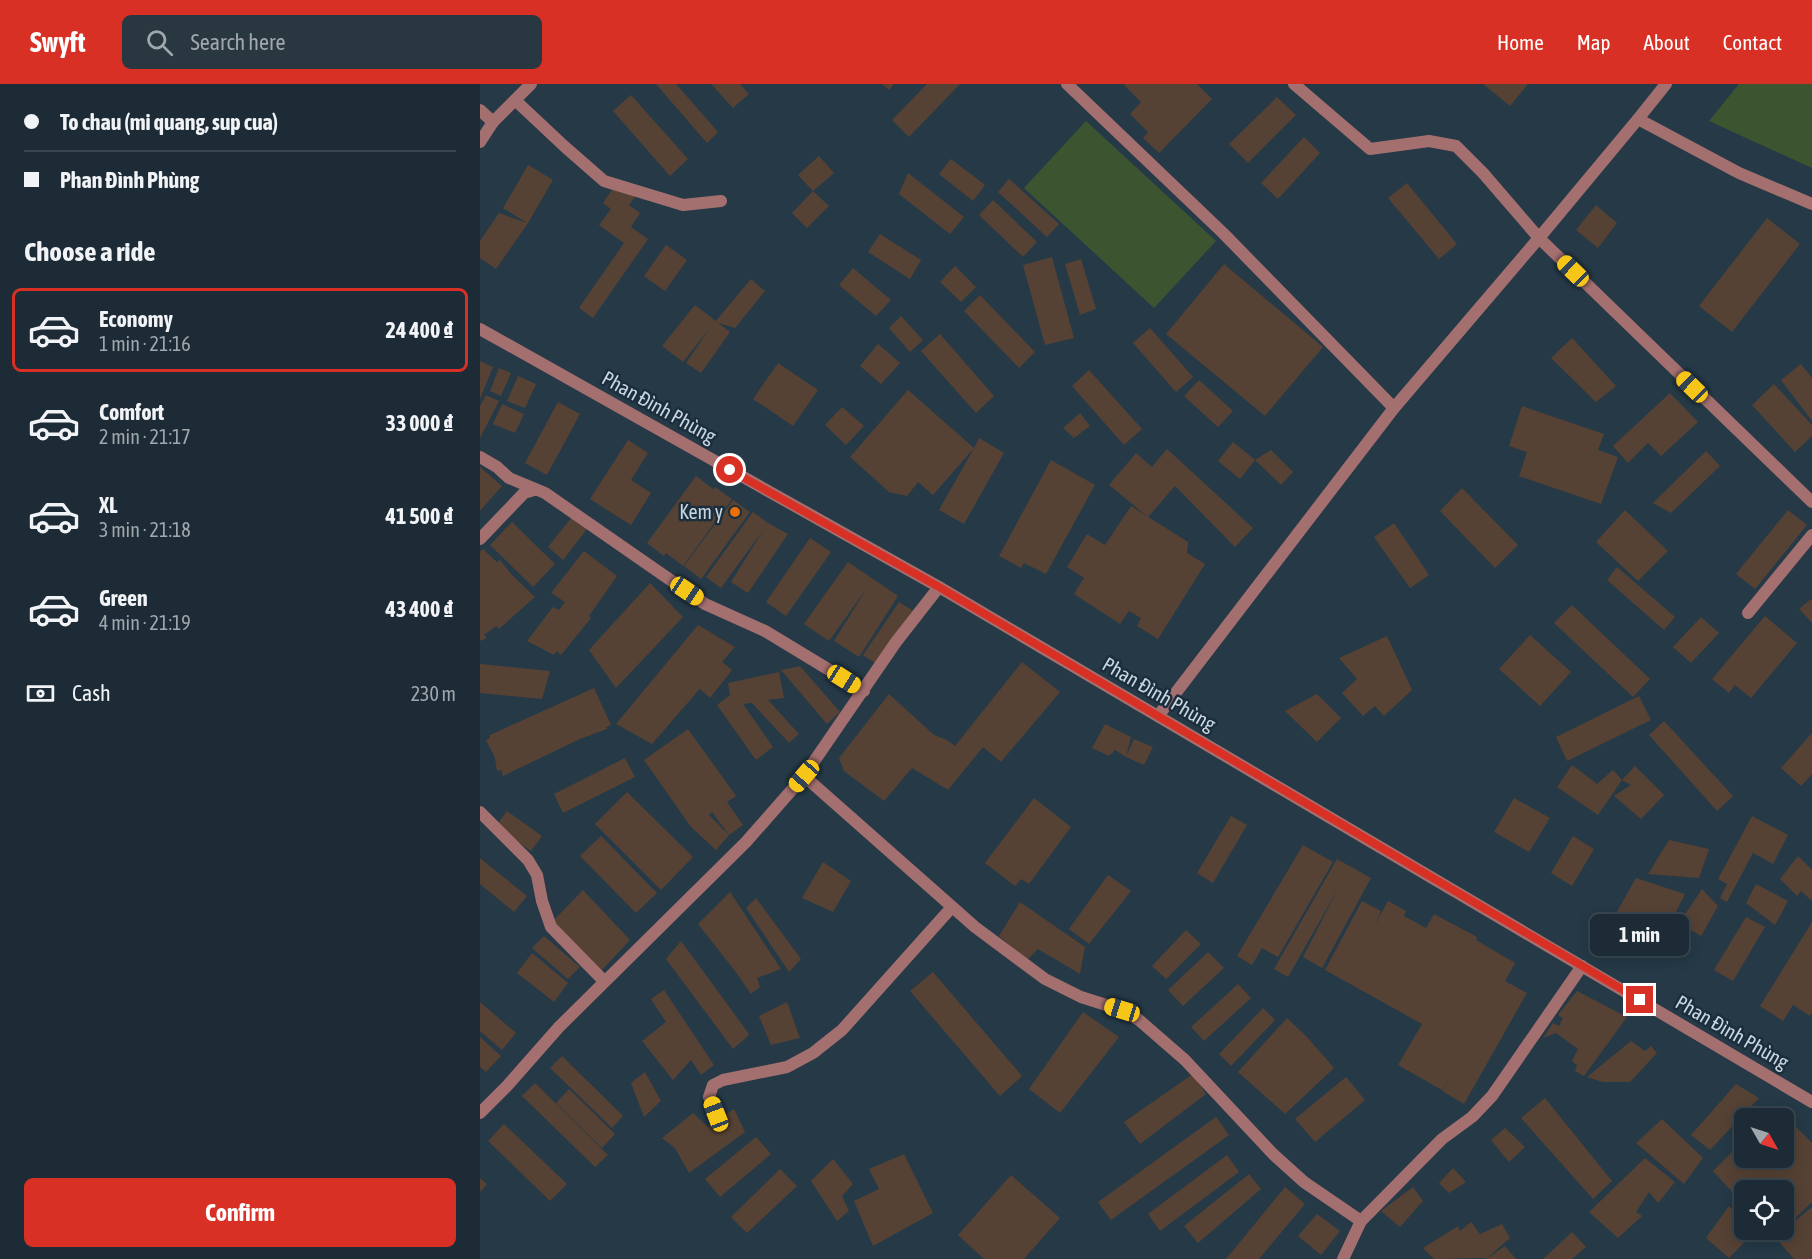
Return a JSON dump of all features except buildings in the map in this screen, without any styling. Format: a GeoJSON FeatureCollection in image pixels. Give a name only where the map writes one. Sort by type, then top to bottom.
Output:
{"type":"FeatureCollection","features":[{"type":"Feature","properties":{"kind":"street"},"geometry":{"type":"LineString","coordinates":[[480,142],[494,122],[531,84]]}},
{"type":"Feature","properties":{"kind":"street"},"geometry":{"type":"LineString","coordinates":[[1067,84],[1224,233],[1394,408]]}},
{"type":"Feature","properties":{"kind":"street"},"geometry":{"type":"LineString","coordinates":[[1294,84],[1370,150],[1429,141],[1456,146],[1483,173],[1539,238],[1812,502]]}},
{"type":"Feature","properties":{"kind":"street"},"geometry":{"type":"LineString","coordinates":[[1158,716],[1394,408],[1666,84]]}},
{"type":"Feature","properties":{"kind":"street"},"geometry":{"type":"LineString","coordinates":[[515,100],[604,180],[683,206],[721,201]]}},
{"type":"Feature","properties":{"kind":"street"},"geometry":{"type":"LineString","coordinates":[[480,110],[494,122]]}},
{"type":"Feature","properties":{"kind":"street"},"geometry":{"type":"LineString","coordinates":[[1638,119],[1739,173],[1812,204]]}},
{"type":"Feature","properties":{"kind":"street","name":"Phan Đình Phùng"},"geometry":{"type":"LineString","coordinates":[[480,329],[939,587],[1812,1102]]}},
{"type":"Feature","properties":{"kind":"street"},"geometry":{"type":"LineString","coordinates":[[480,457],[497,466],[509,478],[545,493],[705,603],[765,631],[864,691]]}},
{"type":"Feature","properties":{"kind":"street"},"geometry":{"type":"LineString","coordinates":[[480,539],[524,493],[534,490]]}},
{"type":"Feature","properties":{"kind":"street"},"geometry":{"type":"LineString","coordinates":[[1748,613],[1812,536]]}},
{"type":"Feature","properties":{"kind":"street"},"geometry":{"type":"LineString","coordinates":[[480,1113],[604,981],[746,842],[804,776],[896,642],[939,587]]}},
{"type":"Feature","properties":{"kind":"street"},"geometry":{"type":"LineString","coordinates":[[804,776],[975,927],[1045,979],[1081,997],[1122,1010],[1139,1020],[1185,1060],[1273,1154],[1304,1182],[1361,1221]]}},
{"type":"Feature","properties":{"kind":"street"},"geometry":{"type":"LineString","coordinates":[[480,812],[528,860],[537,875],[542,901],[551,927],[604,981]]}},
{"type":"Feature","properties":{"kind":"street"},"geometry":{"type":"LineString","coordinates":[[716,1114],[709,1096],[713,1085],[723,1080],[787,1067],[813,1053],[842,1030],[952,906]]}},
{"type":"Feature","properties":{"kind":"street"},"geometry":{"type":"LineString","coordinates":[[1343,1259],[1361,1221],[1442,1139],[1472,1117],[1492,1096],[1582,966]]}},
{"type":"Feature","properties":{"kind":"green space"},"geometry":{"type":"Polygon","coordinates":[[[1739,84],[1812,84],[1812,168],[1709,121],[1739,84]]]}},
{"type":"Feature","properties":{"kind":"green space"},"geometry":{"type":"Polygon","coordinates":[[[1086,121],[1216,241],[1154,308],[1024,188],[1086,121]]]}},
{"type":"Feature","properties":{"kind":"place","name":"Kem y"},"geometry":{"type":"Point","coordinates":[735,512]}},
{"type":"Feature","properties":{"kind":"route"},"geometry":{"type":"LineString","coordinates":[[730,470],[939,587],[1640,1000]]}}]}
